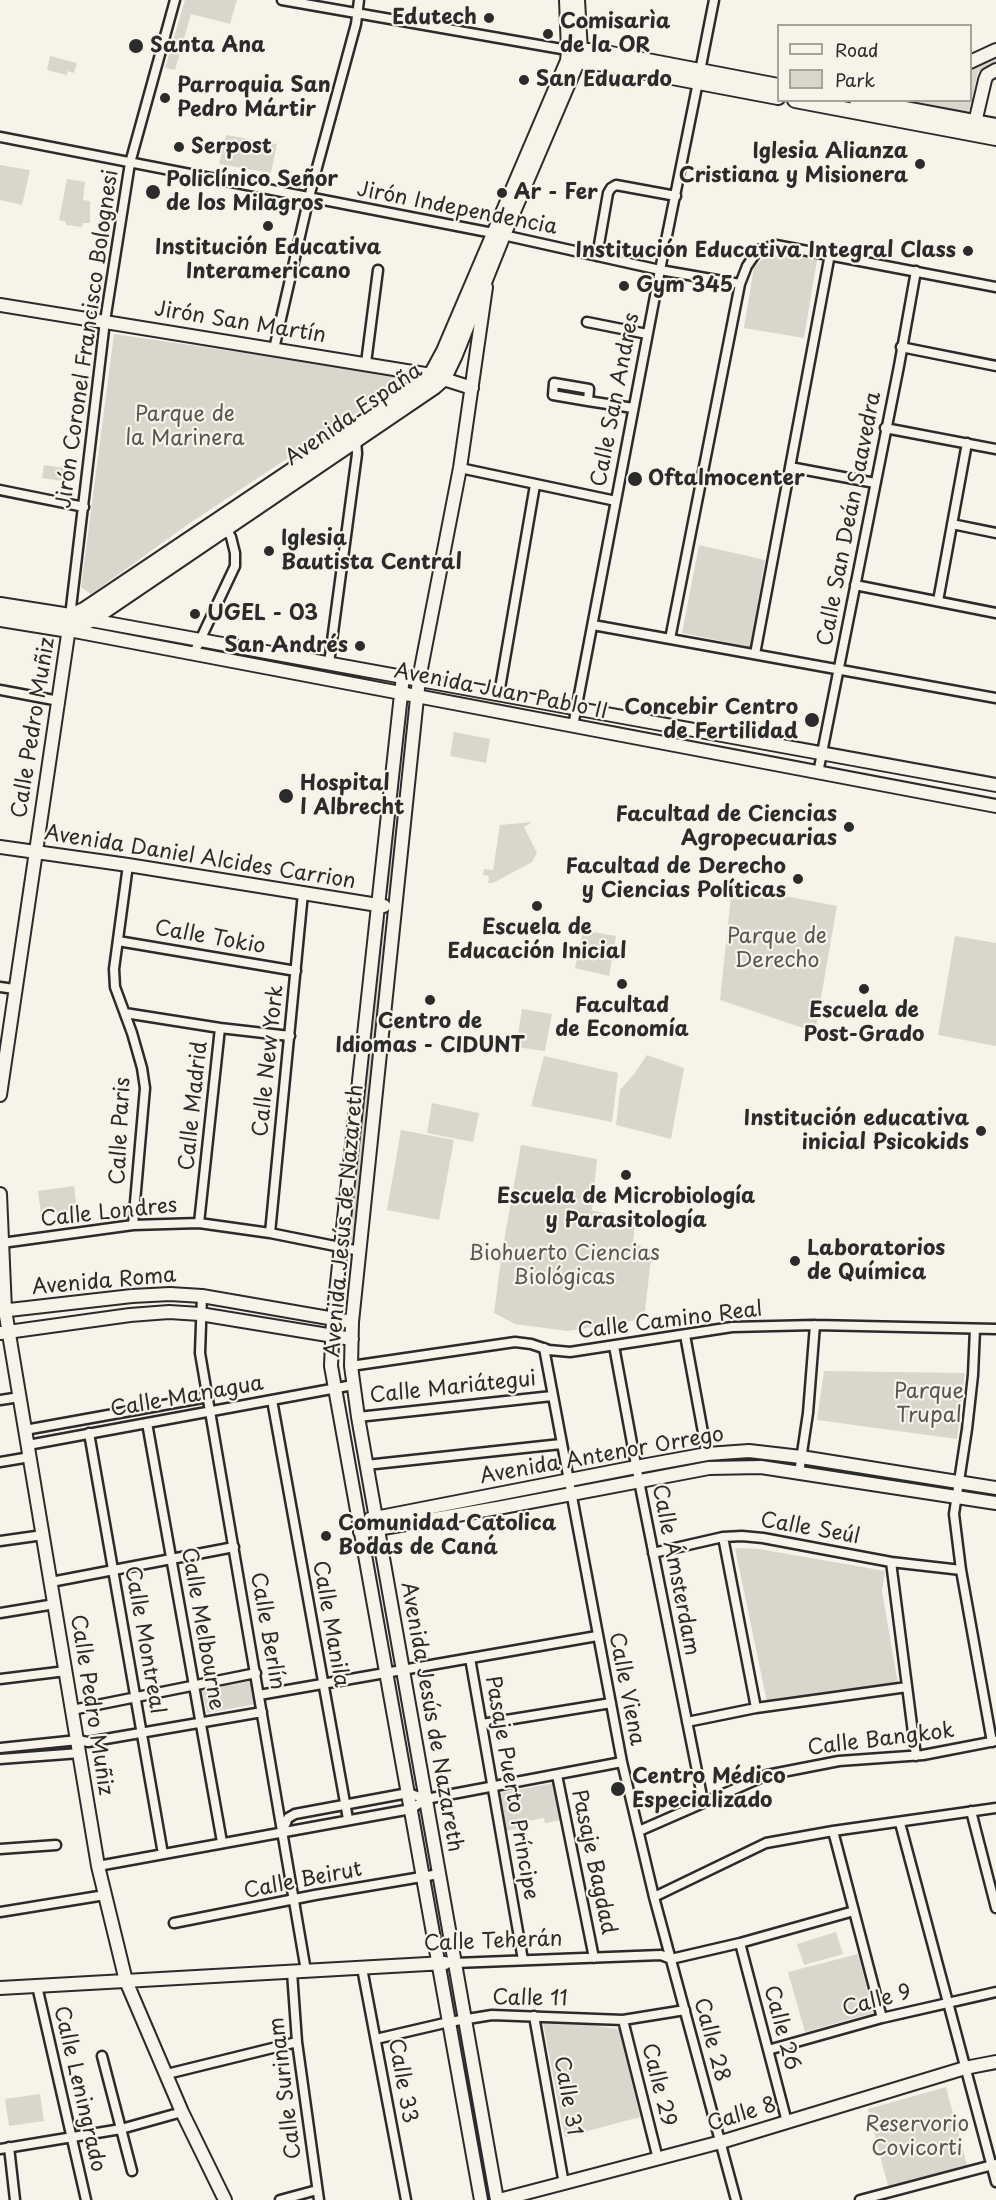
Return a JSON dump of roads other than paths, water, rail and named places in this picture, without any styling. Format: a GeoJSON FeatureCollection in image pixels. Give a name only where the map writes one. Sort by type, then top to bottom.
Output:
{"type":"FeatureCollection","features":[{"type":"Feature","properties":{"kind":"main road","name":"Avenida España"},"geometry":{"type":"LineString","coordinates":[[567,0],[575,55]]}},
{"type":"Feature","properties":{"kind":"main road","name":"Avenida España"},"geometry":{"type":"LineString","coordinates":[[575,55],[577,0]]}},
{"type":"Feature","properties":{"kind":"main road"},"geometry":{"type":"LineString","coordinates":[[972,61],[996,50]]}},
{"type":"Feature","properties":{"kind":"main road","name":"Avenida España"},"geometry":{"type":"LineString","coordinates":[[70,623],[98,602],[434,387],[444,351],[498,235],[568,60],[575,55]]}},
{"type":"Feature","properties":{"kind":"main road"},"geometry":{"type":"LineString","coordinates":[[575,55],[593,62],[777,86]]}},
{"type":"Feature","properties":{"kind":"main road"},"geometry":{"type":"LineString","coordinates":[[974,127],[985,80],[987,75],[996,70]]}},
{"type":"Feature","properties":{"kind":"main road"},"geometry":{"type":"LineString","coordinates":[[699,77],[777,97]]}},
{"type":"Feature","properties":{"kind":"main road"},"geometry":{"type":"LineString","coordinates":[[808,102],[974,127],[996,126]]}},
{"type":"Feature","properties":{"kind":"main road"},"geometry":{"type":"LineString","coordinates":[[886,103],[974,127],[996,138]]}},
{"type":"Feature","properties":{"kind":"main road","name":"Avenida España"},"geometry":{"type":"LineString","coordinates":[[70,623],[91,620],[421,383],[437,376],[487,276],[498,235]]}},
{"type":"Feature","properties":{"kind":"main road","name":"Avenida Jesús de Nazareth"},"geometry":{"type":"LineString","coordinates":[[487,276],[460,468],[419,679],[352,1322],[351,1366],[366,1465],[498,2200]]}},
{"type":"Feature","properties":{"kind":"main road","name":"Jirón San Martín"},"geometry":{"type":"LineString","coordinates":[[0,305],[366,363],[437,376],[472,388]]}},
{"type":"Feature","properties":{"kind":"main road"},"geometry":{"type":"LineString","coordinates":[[0,605],[70,623]]}},
{"type":"Feature","properties":{"kind":"main road"},"geometry":{"type":"LineString","coordinates":[[0,619],[70,623]]}},
{"type":"Feature","properties":{"kind":"main road","name":"Avenida Juan Pablo II"},"geometry":{"type":"LineString","coordinates":[[91,620],[996,785]]}},
{"type":"Feature","properties":{"kind":"main road","name":"Avenida Juan Pablo II"},"geometry":{"type":"LineString","coordinates":[[70,623],[238,662],[996,806]]}},
{"type":"Feature","properties":{"kind":"main road","name":"Calle Pedro Muñiz"},"geometry":{"type":"LineString","coordinates":[[0,1095],[70,623]]}},
{"type":"Feature","properties":{"kind":"main road"},"geometry":{"type":"LineString","coordinates":[[238,662],[241,647]]}},
{"type":"Feature","properties":{"kind":"main road","name":"Avenida Jesús de Nazareth"},"geometry":{"type":"LineString","coordinates":[[403,676],[340,1248],[331,1335],[331,1366],[481,2200]]}},
{"type":"Feature","properties":{"kind":"main road","name":"Avenida Daniel Alcides Carrion"},"geometry":{"type":"LineString","coordinates":[[0,848],[128,865],[395,907]]}},
{"type":"Feature","properties":{"kind":"main road","name":"Calle Pedro Muñiz"},"geometry":{"type":"LineString","coordinates":[[0,1194],[4,1332],[26,1430],[98,1866],[126,1981],[182,2112],[225,2200]]}},
{"type":"Feature","properties":{"kind":"main road","name":"Avenida Roma"},"geometry":{"type":"LineString","coordinates":[[3,1311],[132,1296],[170,1294],[202,1296],[352,1322]]}},
{"type":"Feature","properties":{"kind":"main road","name":"Avenida Roma"},"geometry":{"type":"LineString","coordinates":[[4,1332],[169,1312],[200,1314],[352,1339]]}},
{"type":"Feature","properties":{"kind":"main road","name":"Avenida Antenor Orrego"},"geometry":{"type":"LineString","coordinates":[[359,1527],[568,1480],[707,1454],[749,1451],[996,1488]]}},
{"type":"Feature","properties":{"kind":"main road","name":"Avenida Antenor Orrego"},"geometry":{"type":"LineString","coordinates":[[377,1523],[503,1508],[710,1468],[761,1467],[996,1503]]}},
{"type":"Feature","properties":{"kind":"main road"},"geometry":{"type":"LineString","coordinates":[[501,1494],[503,1508]]}},
{"type":"Feature","properties":{"kind":"main road"},"geometry":{"type":"LineString","coordinates":[[367,1571],[385,1569]]}},
{"type":"Feature","properties":{"kind":"main road","name":"Calle Teherán"},"geometry":{"type":"LineString","coordinates":[[0,1988],[455,1963]]}},
{"type":"Feature","properties":{"kind":"main road","name":"Calle 8"},"geometry":{"type":"LineString","coordinates":[[498,2200],[720,2142],[965,2068],[996,2062]]}},
{"type":"Feature","properties":{"kind":"street","name":"Jirón Coronel Francisco Bolognesi"},"geometry":{"type":"LineString","coordinates":[[70,623],[105,321],[130,163],[175,0]]}},
{"type":"Feature","properties":{"kind":"street"},"geometry":{"type":"LineString","coordinates":[[282,0],[575,55]]}},
{"type":"Feature","properties":{"kind":"street"},"geometry":{"type":"LineString","coordinates":[[274,350],[309,197],[353,35],[359,0]]}},
{"type":"Feature","properties":{"kind":"street","name":"Calle San Andres"},"geometry":{"type":"LineString","coordinates":[[573,726],[647,334],[714,0]]}},
{"type":"Feature","properties":{"kind":"street","name":"Jirón Independencia"},"geometry":{"type":"LineString","coordinates":[[0,136],[498,235],[660,270],[740,284]]}},
{"type":"Feature","properties":{"kind":"street"},"geometry":{"type":"LineString","coordinates":[[597,256],[610,188],[616,185],[676,196]]}},
{"type":"Feature","properties":{"kind":"street"},"geometry":{"type":"LineString","coordinates":[[670,639],[740,284],[747,266],[758,250],[776,245],[996,287]]}},
{"type":"Feature","properties":{"kind":"street"},"geometry":{"type":"LineString","coordinates":[[755,654],[830,254]]}},
{"type":"Feature","properties":{"kind":"street"},"geometry":{"type":"LineString","coordinates":[[366,363],[378,270]]}},
{"type":"Feature","properties":{"kind":"street","name":"Calle San Deán Saavedra"},"geometry":{"type":"LineString","coordinates":[[818,772],[916,271]]}},
{"type":"Feature","properties":{"kind":"street"},"geometry":{"type":"LineString","coordinates":[[587,322],[647,334]]}},
{"type":"Feature","properties":{"kind":"street"},"geometry":{"type":"LineString","coordinates":[[901,347],[996,366]]}},
{"type":"Feature","properties":{"kind":"street"},"geometry":{"type":"LineString","coordinates":[[588,401],[633,408]]}},
{"type":"Feature","properties":{"kind":"street"},"geometry":{"type":"LineString","coordinates":[[885,428],[996,449]]}},
{"type":"Feature","properties":{"kind":"street"},"geometry":{"type":"LineString","coordinates":[[328,663],[357,454],[356,439]]}},
{"type":"Feature","properties":{"kind":"street"},"geometry":{"type":"LineString","coordinates":[[938,601],[967,443]]}},
{"type":"Feature","properties":{"kind":"street"},"geometry":{"type":"LineString","coordinates":[[790,467],[875,483]]}},
{"type":"Feature","properties":{"kind":"street"},"geometry":{"type":"LineString","coordinates":[[460,468],[616,501]]}},
{"type":"Feature","properties":{"kind":"street"},"geometry":{"type":"LineString","coordinates":[[499,694],[535,485]]}},
{"type":"Feature","properties":{"kind":"street"},"geometry":{"type":"LineString","coordinates":[[0,490],[84,507]]}},
{"type":"Feature","properties":{"kind":"street"},"geometry":{"type":"LineString","coordinates":[[194,653],[235,566],[231,537],[224,523]]}},
{"type":"Feature","properties":{"kind":"street"},"geometry":{"type":"LineString","coordinates":[[952,524],[996,533]]}},
{"type":"Feature","properties":{"kind":"street"},"geometry":{"type":"LineString","coordinates":[[855,585],[996,613]]}},
{"type":"Feature","properties":{"kind":"street"},"geometry":{"type":"LineString","coordinates":[[593,625],[996,698]]}},
{"type":"Feature","properties":{"kind":"street"},"geometry":{"type":"LineString","coordinates":[[0,690],[59,700]]}},
{"type":"Feature","properties":{"kind":"street","name":"Calle Paris"},"geometry":{"type":"LineString","coordinates":[[128,865],[118,941],[115,987],[142,1068],[145,1088],[133,1225]]}},
{"type":"Feature","properties":{"kind":"street","name":"Calle New York"},"geometry":{"type":"LineString","coordinates":[[270,1233],[303,893]]}},
{"type":"Feature","properties":{"kind":"street","name":"Calle Tokio"},"geometry":{"type":"LineString","coordinates":[[118,941],[296,971]]}},
{"type":"Feature","properties":{"kind":"street"},"geometry":{"type":"LineString","coordinates":[[0,987],[14,989]]}},
{"type":"Feature","properties":{"kind":"street"},"geometry":{"type":"LineString","coordinates":[[125,1013],[290,1036]]}},
{"type":"Feature","properties":{"kind":"street","name":"Calle Madrid"},"geometry":{"type":"LineString","coordinates":[[198,1223],[220,1028]]}},
{"type":"Feature","properties":{"kind":"street","name":"Calle Londres"},"geometry":{"type":"LineString","coordinates":[[2,1244],[133,1225],[198,1223],[270,1233],[360,1251]]}},
{"type":"Feature","properties":{"kind":"street","name":"Calle Berlín"},"geometry":{"type":"LineString","coordinates":[[202,1296],[200,1353],[306,1971]]}},
{"type":"Feature","properties":{"kind":"street"},"geometry":{"type":"LineString","coordinates":[[799,1473],[808,1413],[815,1325]]}},
{"type":"Feature","properties":{"kind":"street","name":"Calle Camino Real"},"geometry":{"type":"LineString","coordinates":[[351,1366],[515,1342],[570,1352],[732,1328],[815,1325],[996,1329]]}},
{"type":"Feature","properties":{"kind":"street"},"geometry":{"type":"LineString","coordinates":[[975,1329],[973,1375],[954,1514],[961,1570],[994,1742]]}},
{"type":"Feature","properties":{"kind":"street"},"geometry":{"type":"LineString","coordinates":[[685,1335],[707,1454]]}},
{"type":"Feature","properties":{"kind":"street","name":"Calle Ámsterdam"},"geometry":{"type":"LineString","coordinates":[[614,1346],[653,1553],[704,1801]]}},
{"type":"Feature","properties":{"kind":"street","name":"Calle Viena"},"geometry":{"type":"LineString","coordinates":[[544,1348],[622,1762],[670,1959]]}},
{"type":"Feature","properties":{"kind":"street","name":"Calle Managua"},"geometry":{"type":"LineString","coordinates":[[0,1462],[89,1433],[353,1385]]}},
{"type":"Feature","properties":{"kind":"street","name":"Calle Mariátegui"},"geometry":{"type":"LineString","coordinates":[[358,1417],[552,1396]]}},
{"type":"Feature","properties":{"kind":"street"},"geometry":{"type":"LineString","coordinates":[[0,1400],[20,1397]]}},
{"type":"Feature","properties":{"kind":"street","name":"Calle Managua"},"geometry":{"type":"LineString","coordinates":[[26,1430],[208,1397]]}},
{"type":"Feature","properties":{"kind":"street","name":"Calle Manila"},"geometry":{"type":"LineString","coordinates":[[272,1400],[348,1819]]}},
{"type":"Feature","properties":{"kind":"street","name":"Calle Melbourne"},"geometry":{"type":"LineString","coordinates":[[147,1423],[222,1842]]}},
{"type":"Feature","properties":{"kind":"street","name":"Calle Montreal"},"geometry":{"type":"LineString","coordinates":[[89,1433],[163,1854]]}},
{"type":"Feature","properties":{"kind":"street"},"geometry":{"type":"LineString","coordinates":[[366,1465],[561,1444]]}},
{"type":"Feature","properties":{"kind":"street"},"geometry":{"type":"LineString","coordinates":[[0,1540],[43,1534]]}},
{"type":"Feature","properties":{"kind":"street"},"geometry":{"type":"LineString","coordinates":[[723,1537],[756,1708]]}},
{"type":"Feature","properties":{"kind":"street","name":"Calle Seúl"},"geometry":{"type":"LineString","coordinates":[[653,1553],[723,1537],[763,1538],[891,1562],[961,1570]]}},
{"type":"Feature","properties":{"kind":"street"},"geometry":{"type":"LineString","coordinates":[[51,1582],[234,1546]]}},
{"type":"Feature","properties":{"kind":"street"},"geometry":{"type":"LineString","coordinates":[[891,1562],[916,1756]]}},
{"type":"Feature","properties":{"kind":"street"},"geometry":{"type":"LineString","coordinates":[[0,1613],[55,1604]]}},
{"type":"Feature","properties":{"kind":"street"},"geometry":{"type":"LineString","coordinates":[[260,1695],[597,1636]]}},
{"type":"Feature","properties":{"kind":"street","name":"Pasaje Puerto Príncipe"},"geometry":{"type":"LineString","coordinates":[[470,1658],[523,1960]]}},
{"type":"Feature","properties":{"kind":"street"},"geometry":{"type":"LineString","coordinates":[[0,1679],[66,1671]]}},
{"type":"Feature","properties":{"kind":"street"},"geometry":{"type":"LineString","coordinates":[[72,1710],[256,1673]]}},
{"type":"Feature","properties":{"kind":"street"},"geometry":{"type":"LineString","coordinates":[[687,1722],[756,1708],[908,1687]]}},
{"type":"Feature","properties":{"kind":"street"},"geometry":{"type":"LineString","coordinates":[[482,1724],[611,1702]]}},
{"type":"Feature","properties":{"kind":"street"},"geometry":{"type":"LineString","coordinates":[[0,1759],[79,1747],[88,1742],[262,1712]]}},
{"type":"Feature","properties":{"kind":"street","name":"Calle Bangkok"},"geometry":{"type":"LineString","coordinates":[[639,1831],[766,1775],[839,1761],[916,1756],[994,1742]]}},
{"type":"Feature","properties":{"kind":"street"},"geometry":{"type":"LineString","coordinates":[[0,1748],[79,1747]]}},
{"type":"Feature","properties":{"kind":"street"},"geometry":{"type":"LineString","coordinates":[[98,1866],[411,1809],[426,1799],[622,1762]]}},
{"type":"Feature","properties":{"kind":"street","name":"Pasaje Bagdad"},"geometry":{"type":"LineString","coordinates":[[556,1774],[594,1958]]}},
{"type":"Feature","properties":{"kind":"street"},"geometry":{"type":"LineString","coordinates":[[282,1831],[288,1818],[295,1814],[408,1792],[426,1799]]}},
{"type":"Feature","properties":{"kind":"street"},"geometry":{"type":"LineString","coordinates":[[654,1898],[766,1843],[996,1808]]}},
{"type":"Feature","properties":{"kind":"street"},"geometry":{"type":"LineString","coordinates":[[971,1811],[996,1908]]}},
{"type":"Feature","properties":{"kind":"street"},"geometry":{"type":"LineString","coordinates":[[900,1822],[965,2068],[994,2165],[996,2182]]}},
{"type":"Feature","properties":{"kind":"street"},"geometry":{"type":"LineString","coordinates":[[833,1831],[882,2018]]}},
{"type":"Feature","properties":{"kind":"street"},"geometry":{"type":"LineString","coordinates":[[0,1849],[56,1845]]}},
{"type":"Feature","properties":{"kind":"street","name":"Calle Beirut"},"geometry":{"type":"LineString","coordinates":[[174,1923],[295,1901],[315,1895],[439,1874]]}},
{"type":"Feature","properties":{"kind":"street"},"geometry":{"type":"LineString","coordinates":[[0,1912],[105,1895]]}},
{"type":"Feature","properties":{"kind":"street","name":"Calle Teherán"},"geometry":{"type":"LineString","coordinates":[[455,1963],[661,1955],[670,1959],[740,1943],[854,1911]]}},
{"type":"Feature","properties":{"kind":"street","name":"Calle 26"},"geometry":{"type":"LineString","coordinates":[[740,1943],[787,2122]]}},
{"type":"Feature","properties":{"kind":"street","name":"Calle 28"},"geometry":{"type":"LineString","coordinates":[[670,1959],[736,2200]]}},
{"type":"Feature","properties":{"kind":"street","name":"Calle 33"},"geometry":{"type":"LineString","coordinates":[[362,1968],[406,2200]]}},
{"type":"Feature","properties":{"kind":"street","name":"Calle Surinam"},"geometry":{"type":"LineString","coordinates":[[292,1972],[297,2042],[319,2200]]}},
{"type":"Feature","properties":{"kind":"street","name":"Calle Leningrado"},"geometry":{"type":"LineString","coordinates":[[37,1986],[86,2200]]}},
{"type":"Feature","properties":{"kind":"street","name":"Calle 9"},"geometry":{"type":"LineString","coordinates":[[768,2050],[882,2018],[996,1992]]}},
{"type":"Feature","properties":{"kind":"street","name":"Calle 11"},"geometry":{"type":"LineString","coordinates":[[376,2039],[449,2022],[492,2015],[622,2020],[685,2010]]}},
{"type":"Feature","properties":{"kind":"street","name":"Calle 31"},"geometry":{"type":"LineString","coordinates":[[534,2016],[564,2184]]}},
{"type":"Feature","properties":{"kind":"street","name":"Calle 29"},"geometry":{"type":"LineString","coordinates":[[622,2020],[658,2158]]}},
{"type":"Feature","properties":{"kind":"street"},"geometry":{"type":"LineString","coordinates":[[167,2074],[297,2042]]}},
{"type":"Feature","properties":{"kind":"street"},"geometry":{"type":"LineString","coordinates":[[102,2056],[132,2171]]}},
{"type":"Feature","properties":{"kind":"street"},"geometry":{"type":"LineString","coordinates":[[15,2200],[4,2148],[121,2129],[182,2112]]}},
{"type":"Feature","properties":{"kind":"street"},"geometry":{"type":"LineString","coordinates":[[860,2200],[994,2165]]}},
{"type":"Feature","properties":{"kind":"street"},"geometry":{"type":"LineString","coordinates":[[280,2200],[317,2190]]}},
{"type":"Feature","properties":{"kind":"place","name":"Edutech"},"geometry":{"type":"Point","coordinates":[489,18]}},
{"type":"Feature","properties":{"kind":"place","name":"Comisarìa de la OR"},"geometry":{"type":"Point","coordinates":[548,34]}},
{"type":"Feature","properties":{"kind":"place","name":"Santa Ana"},"geometry":{"type":"Point","coordinates":[136,46]}},
{"type":"Feature","properties":{"kind":"place","name":"San Eduardo"},"geometry":{"type":"Point","coordinates":[524,80]}},
{"type":"Feature","properties":{"kind":"place","name":"Parroquia San Pedro Mártir"},"geometry":{"type":"Point","coordinates":[165,98]}},
{"type":"Feature","properties":{"kind":"place","name":"Serpost"},"geometry":{"type":"Point","coordinates":[179,147]}},
{"type":"Feature","properties":{"kind":"place","name":"Iglesia Alianza Cristiana y Misionera"},"geometry":{"type":"Point","coordinates":[920,164]}},
{"type":"Feature","properties":{"kind":"place","name":"Policlínico Señor de los Milagros"},"geometry":{"type":"Point","coordinates":[153,192]}},
{"type":"Feature","properties":{"kind":"place","name":"Ar - Fer"},"geometry":{"type":"Point","coordinates":[502,193]}},
{"type":"Feature","properties":{"kind":"place","name":"Institución Educativa Interamericano"},"geometry":{"type":"Point","coordinates":[268,226]}},
{"type":"Feature","properties":{"kind":"place","name":"Institución Educativa Integral Class"},"geometry":{"type":"Point","coordinates":[968,251]}},
{"type":"Feature","properties":{"kind":"place","name":"Gym 345"},"geometry":{"type":"Point","coordinates":[624,286]}},
{"type":"Feature","properties":{"kind":"place","name":"Oftalmocenter"},"geometry":{"type":"Point","coordinates":[635,479]}},
{"type":"Feature","properties":{"kind":"place","name":"Iglesia Bautista Central"},"geometry":{"type":"Point","coordinates":[269,551]}},
{"type":"Feature","properties":{"kind":"place","name":"UGEL - 03"},"geometry":{"type":"Point","coordinates":[195,614]}},
{"type":"Feature","properties":{"kind":"place","name":"San Andrés"},"geometry":{"type":"Point","coordinates":[360,646]}},
{"type":"Feature","properties":{"kind":"place","name":"Concebir Centro de Fertilidad"},"geometry":{"type":"Point","coordinates":[812,720]}},
{"type":"Feature","properties":{"kind":"place","name":"Hospital I Albrecht"},"geometry":{"type":"Point","coordinates":[286,796]}},
{"type":"Feature","properties":{"kind":"place","name":"Facultad de Ciencias Agropecuarias"},"geometry":{"type":"Point","coordinates":[849,827]}},
{"type":"Feature","properties":{"kind":"place","name":"Facultad de Derecho y Ciencias Políticas"},"geometry":{"type":"Point","coordinates":[798,879]}},
{"type":"Feature","properties":{"kind":"place","name":"Escuela de Educación Inicial"},"geometry":{"type":"Point","coordinates":[537,906]}},
{"type":"Feature","properties":{"kind":"place","name":"Facultad de Economía"},"geometry":{"type":"Point","coordinates":[622,984]}},
{"type":"Feature","properties":{"kind":"place","name":"Escuela de Post-Grado"},"geometry":{"type":"Point","coordinates":[864,989]}},
{"type":"Feature","properties":{"kind":"place","name":"Centro de Idiomas - CIDUNT"},"geometry":{"type":"Point","coordinates":[430,1000]}},
{"type":"Feature","properties":{"kind":"place","name":"Institución educativa inicial Psicokids"},"geometry":{"type":"Point","coordinates":[981,1131]}},
{"type":"Feature","properties":{"kind":"place","name":"Escuela de Microbiología y Parasitología"},"geometry":{"type":"Point","coordinates":[626,1175]}},
{"type":"Feature","properties":{"kind":"place","name":"Laboratorios de Química"},"geometry":{"type":"Point","coordinates":[795,1261]}},
{"type":"Feature","properties":{"kind":"place","name":"Comunidad Catolica Bodas de Caná"},"geometry":{"type":"Point","coordinates":[326,1536]}},
{"type":"Feature","properties":{"kind":"place","name":"Centro Médico Especializado"},"geometry":{"type":"Point","coordinates":[618,1789]}},
{"type":"Feature","properties":{"kind":"park label","name":"Parque de la Marinera"},"geometry":{"type":"Point","coordinates":[185,427]}},
{"type":"Feature","properties":{"kind":"park label","name":"Parque de Derecho"},"geometry":{"type":"Point","coordinates":[777,949]}},
{"type":"Feature","properties":{"kind":"park label","name":"Biohuerto Ciencias Biológicas"},"geometry":{"type":"Point","coordinates":[564,1266]}},
{"type":"Feature","properties":{"kind":"park label","name":"Parque Trupal"},"geometry":{"type":"Point","coordinates":[929,1404]}},
{"type":"Feature","properties":{"kind":"park label","name":"Reservorio Covicorti"},"geometry":{"type":"Point","coordinates":[917,2137]}}]}
